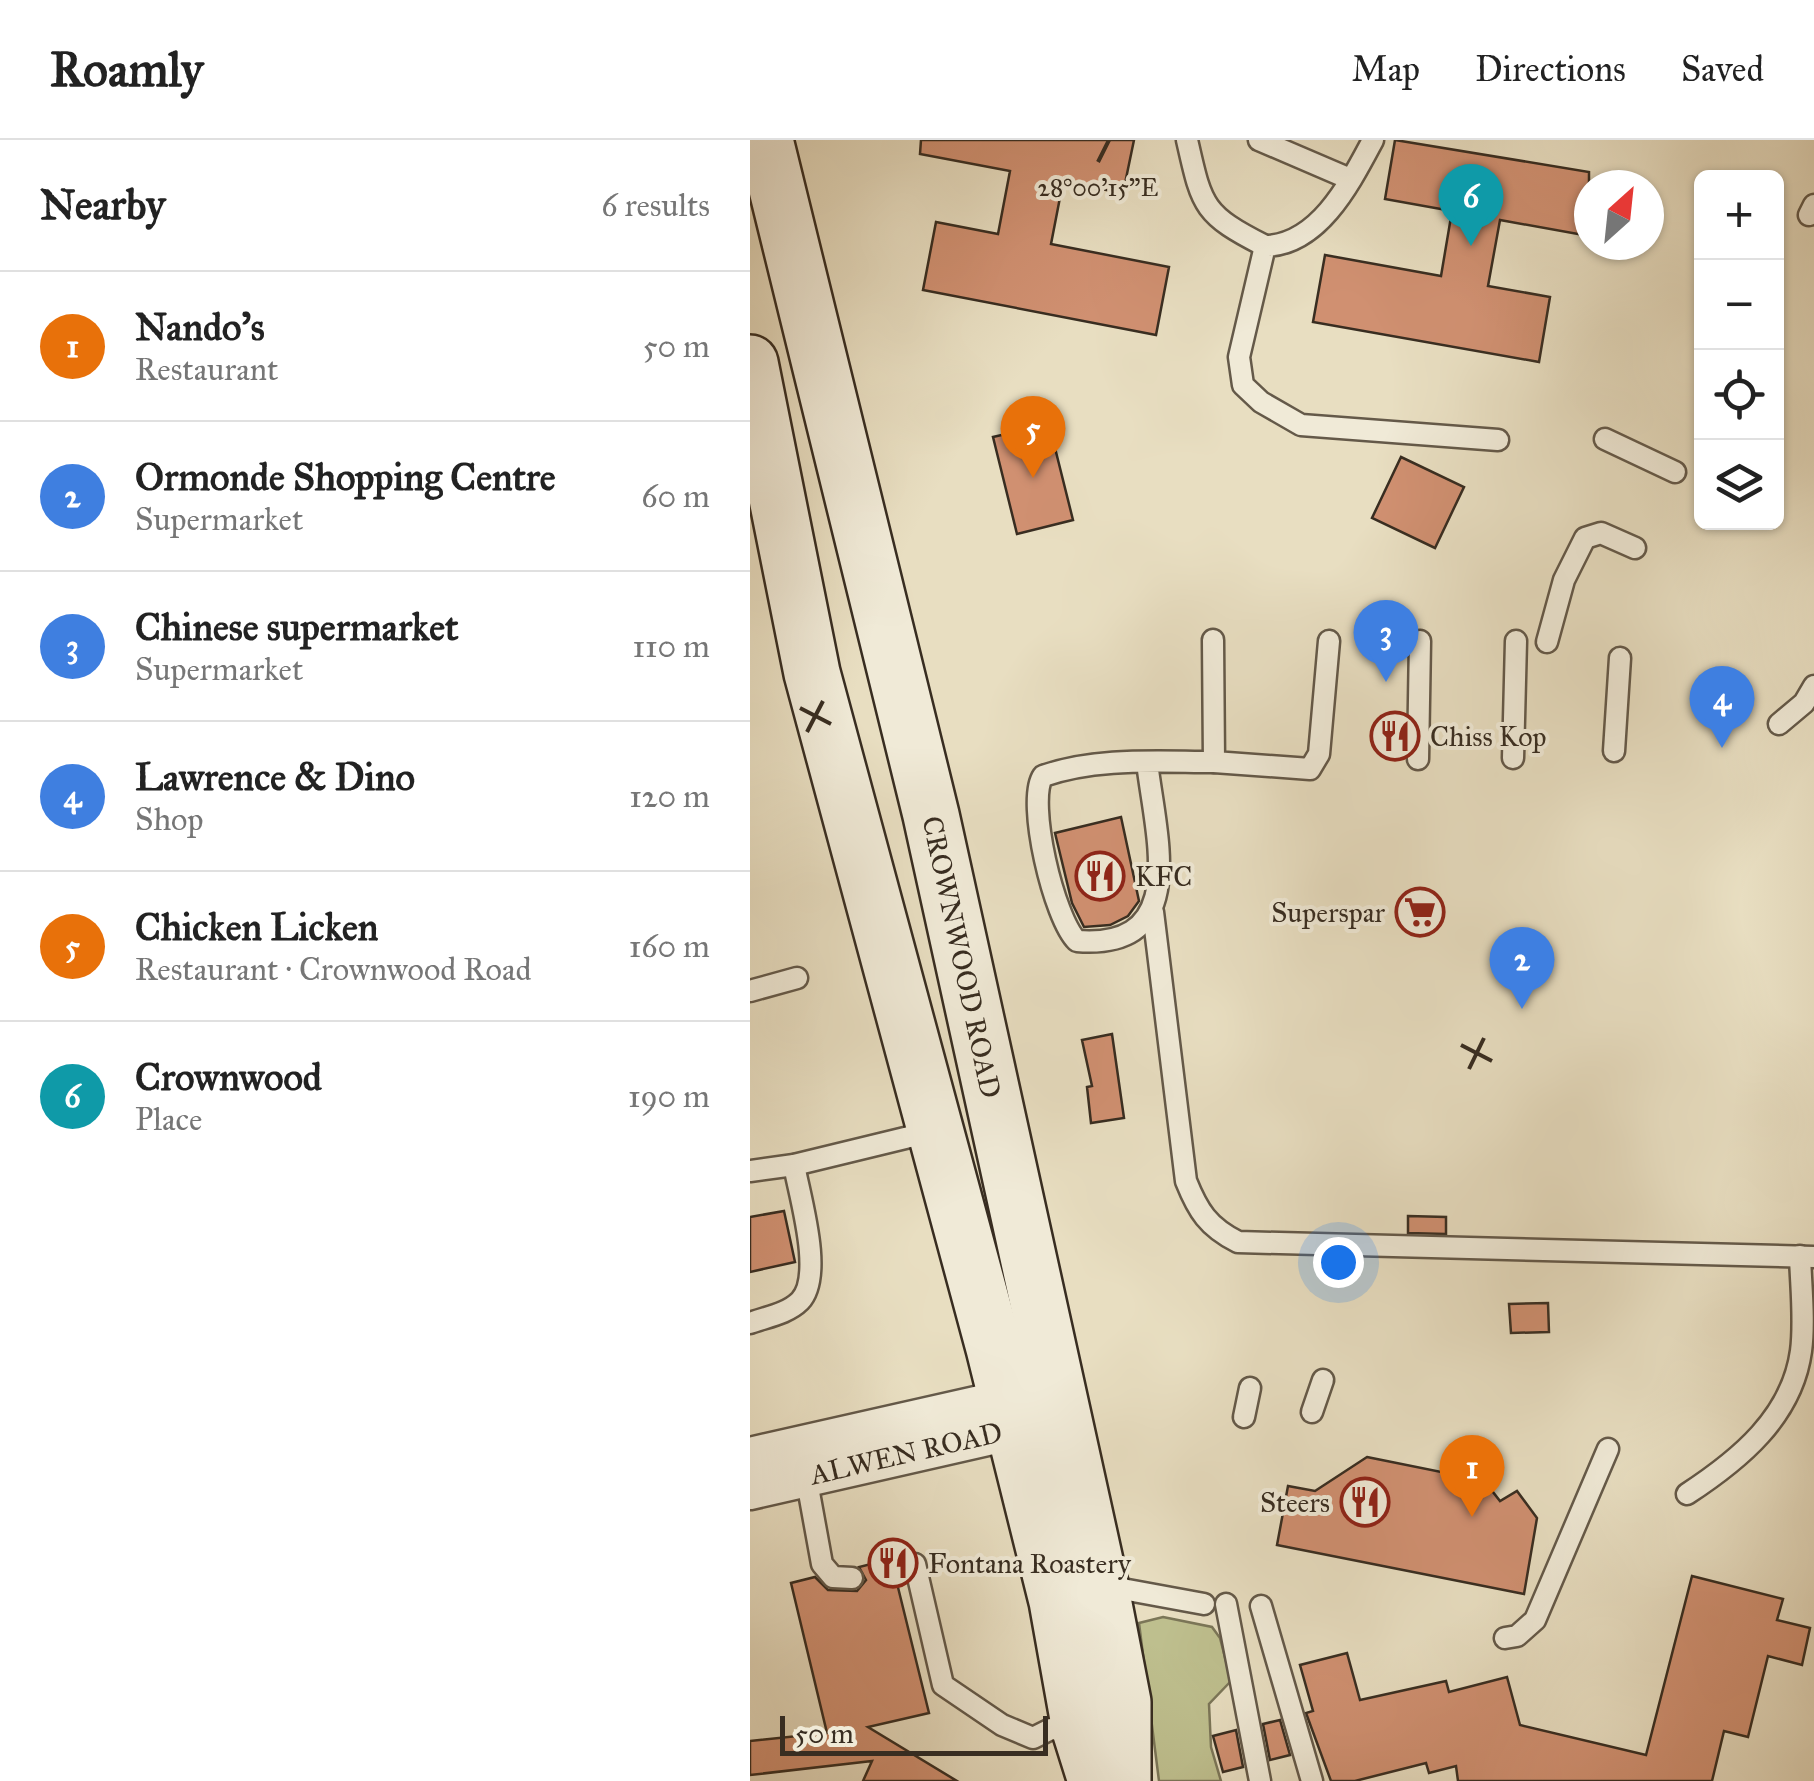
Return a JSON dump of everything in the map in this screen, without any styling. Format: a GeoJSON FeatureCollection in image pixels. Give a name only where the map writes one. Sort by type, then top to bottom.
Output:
{"type":"FeatureCollection","features":[{"type":"Feature","properties":{"kind":"main road","name":"CROWNWOOD ROAD"},"geometry":{"type":"LineString","coordinates":[[765,140],[931,815],[1035,1409],[1057,1601],[1088,1756]]}},
{"type":"Feature","properties":{"kind":"main road","name":"CROWNWOOD ROAD"},"geometry":{"type":"LineString","coordinates":[[750,363],[812,673],[938,1130],[1100,1584],[1123,1702],[1123,1781]]}},
{"type":"Feature","properties":{"kind":"street","name":"ALWEN ROAD"},"geometry":{"type":"LineString","coordinates":[[750,1458],[1035,1409]]}},
{"type":"Feature","properties":{"kind":"street","name":"ALWEN ROAD"},"geometry":{"type":"LineString","coordinates":[[750,1488],[806,1476],[1035,1409]]}},
{"type":"Feature","properties":{"kind":"lane"},"geometry":{"type":"LineString","coordinates":[[1187,140],[1201,202],[1238,232],[1264,246],[1281,246],[1320,222],[1372,140]]}},
{"type":"Feature","properties":{"kind":"lane"},"geometry":{"type":"LineString","coordinates":[[1259,140],[1350,179]]}},
{"type":"Feature","properties":{"kind":"lane"},"geometry":{"type":"LineString","coordinates":[[1264,246],[1239,357],[1243,384],[1261,402],[1300,424],[1498,440]]}},
{"type":"Feature","properties":{"kind":"lane"},"geometry":{"type":"LineString","coordinates":[[1605,438],[1675,472]]}},
{"type":"Feature","properties":{"kind":"lane"},"geometry":{"type":"LineString","coordinates":[[1547,642],[1564,580],[1585,538],[1601,532],[1635,548]]}},
{"type":"Feature","properties":{"kind":"lane"},"geometry":{"type":"LineString","coordinates":[[1213,640],[1214,762]]}},
{"type":"Feature","properties":{"kind":"lane"},"geometry":{"type":"LineString","coordinates":[[1153,912],[1139,927],[1112,937],[1083,942],[1071,936],[1050,875],[1034,800],[1043,776],[1147,762],[1313,767],[1324,714],[1329,640]]}},
{"type":"Feature","properties":{"kind":"lane"},"geometry":{"type":"LineString","coordinates":[[1418,759],[1420,641]]}},
{"type":"Feature","properties":{"kind":"lane"},"geometry":{"type":"LineString","coordinates":[[1513,758],[1516,641]]}},
{"type":"Feature","properties":{"kind":"lane"},"geometry":{"type":"LineString","coordinates":[[1614,752],[1620,658]]}},
{"type":"Feature","properties":{"kind":"lane"},"geometry":{"type":"LineString","coordinates":[[1779,724],[1804,703],[1814,686]]}},
{"type":"Feature","properties":{"kind":"lane"},"geometry":{"type":"LineString","coordinates":[[1147,762],[1159,884],[1153,912],[1186,1181],[1197,1210],[1214,1230],[1238,1242],[1807,1256],[1801,1352],[1786,1398],[1766,1429],[1728,1467],[1687,1494]]}},
{"type":"Feature","properties":{"kind":"lane"},"geometry":{"type":"LineString","coordinates":[[750,991],[796,978]]}},
{"type":"Feature","properties":{"kind":"lane"},"geometry":{"type":"LineString","coordinates":[[750,1171],[794,1165],[938,1130]]}},
{"type":"Feature","properties":{"kind":"lane"},"geometry":{"type":"LineString","coordinates":[[750,1323],[790,1310],[807,1292],[811,1264],[794,1165]]}},
{"type":"Feature","properties":{"kind":"lane"},"geometry":{"type":"LineString","coordinates":[[1312,1412],[1323,1380]]}},
{"type":"Feature","properties":{"kind":"lane"},"geometry":{"type":"LineString","coordinates":[[1244,1417],[1250,1388]]}},
{"type":"Feature","properties":{"kind":"lane"},"geometry":{"type":"LineString","coordinates":[[1505,1638],[1517,1636],[1535,1620],[1608,1449]]}},
{"type":"Feature","properties":{"kind":"lane"},"geometry":{"type":"LineString","coordinates":[[806,1476],[822,1564],[833,1577],[852,1578]]}},
{"type":"Feature","properties":{"kind":"lane"},"geometry":{"type":"LineString","coordinates":[[915,1564],[943,1686],[1002,1724],[1033,1738],[1052,1729],[1088,1756]]}},
{"type":"Feature","properties":{"kind":"lane"},"geometry":{"type":"LineString","coordinates":[[1100,1584],[1204,1604]]}},
{"type":"Feature","properties":{"kind":"lane"},"geometry":{"type":"LineString","coordinates":[[1226,1604],[1260,1781]]}},
{"type":"Feature","properties":{"kind":"lane"},"geometry":{"type":"LineString","coordinates":[[1262,1606],[1312,1781]]}},
{"type":"Feature","properties":{"kind":"green space"},"geometry":{"type":"Polygon","coordinates":[[[1163,1617],[1212,1627],[1220,1638],[1231,1681],[1209,1704],[1211,1747],[1221,1781],[1159,1781],[1139,1623],[1163,1617]]]}},
{"type":"Feature","properties":{"kind":"building"},"geometry":{"type":"Polygon","coordinates":[[[921,140],[1134,140],[1123,193],[1063,182],[1051,244],[1169,267],[1156,335],[923,290],[936,222],[998,234],[1010,171],[920,154],[921,140]]]}},
{"type":"Feature","properties":{"kind":"building"},"geometry":{"type":"Polygon","coordinates":[[[1395,140],[1577,170],[1574,233],[1500,220],[1488,286],[1550,297],[1539,362],[1313,322],[1325,255],[1441,276],[1452,211],[1385,199],[1395,140]]]}},
{"type":"Feature","properties":{"kind":"building"},"geometry":{"type":"Polygon","coordinates":[[[1049,424],[1073,520],[1017,534],[993,437],[1049,424]]]}},
{"type":"Feature","properties":{"kind":"building"},"geometry":{"type":"Polygon","coordinates":[[[1401,457],[1464,487],[1435,548],[1372,518],[1401,457]]]}},
{"type":"Feature","properties":{"kind":"building","name":"KFC"},"geometry":{"type":"Polygon","coordinates":[[[1121,817],[1139,901],[1128,916],[1110,925],[1084,927],[1072,903],[1055,833],[1121,817]]]}},
{"type":"Feature","properties":{"kind":"building"},"geometry":{"type":"Polygon","coordinates":[[[1112,1034],[1124,1118],[1091,1123],[1087,1087],[1092,1086],[1082,1040],[1112,1034]]]}},
{"type":"Feature","properties":{"kind":"building"},"geometry":{"type":"Polygon","coordinates":[[[784,1211],[795,1262],[750,1272],[750,1217],[784,1211]]]}},
{"type":"Feature","properties":{"kind":"building"},"geometry":{"type":"Polygon","coordinates":[[[1408,1216],[1446,1217],[1446,1234],[1408,1233],[1408,1216]]]}},
{"type":"Feature","properties":{"kind":"building"},"geometry":{"type":"Polygon","coordinates":[[[1548,1303],[1549,1332],[1511,1333],[1509,1304],[1548,1303]]]}},
{"type":"Feature","properties":{"kind":"building"},"geometry":{"type":"Polygon","coordinates":[[[1367,1457],[1446,1473],[1468,1460],[1500,1501],[1517,1491],[1537,1518],[1524,1594],[1277,1545],[1288,1486],[1315,1491],[1367,1457]]]}},
{"type":"Feature","properties":{"kind":"building"},"geometry":{"type":"Polygon","coordinates":[[[891,1559],[929,1713],[868,1727],[957,1781],[863,1781],[872,1761],[750,1775],[750,1741],[827,1733],[791,1583],[815,1577],[828,1590],[857,1591],[866,1580],[859,1567],[891,1559]]]}},
{"type":"Feature","properties":{"kind":"building"},"geometry":{"type":"Polygon","coordinates":[[[1692,1576],[1783,1599],[1777,1620],[1810,1628],[1802,1665],[1768,1656],[1748,1737],[1724,1731],[1712,1781],[1458,1781],[1456,1766],[1429,1773],[1426,1763],[1355,1781],[1331,1781],[1306,1713],[1313,1711],[1300,1665],[1347,1653],[1360,1700],[1446,1681],[1449,1692],[1507,1677],[1520,1725],[1646,1755],[1692,1576]]]}},
{"type":"Feature","properties":{"kind":"building"},"geometry":{"type":"Polygon","coordinates":[[[1280,1720],[1290,1755],[1270,1760],[1263,1724],[1280,1720]]]}},
{"type":"Feature","properties":{"kind":"building"},"geometry":{"type":"Polygon","coordinates":[[[1236,1730],[1243,1767],[1223,1772],[1213,1736],[1236,1730]]]}},
{"type":"Feature","properties":{"kind":"place","name":"Crownwood"},"geometry":{"type":"Point","coordinates":[1471,246]}},
{"type":"Feature","properties":{"kind":"place","name":"Chicken Licken"},"geometry":{"type":"Point","coordinates":[1033,478]}},
{"type":"Feature","properties":{"kind":"place","name":"Chinese supermarket"},"geometry":{"type":"Point","coordinates":[1386,682]}},
{"type":"Feature","properties":{"kind":"place","name":"Chiss Kop"},"geometry":{"type":"Point","coordinates":[1395,736]}},
{"type":"Feature","properties":{"kind":"place","name":"Lawrence & Dino"},"geometry":{"type":"Point","coordinates":[1722,748]}},
{"type":"Feature","properties":{"kind":"place","name":"KFC"},"geometry":{"type":"Point","coordinates":[1100,876]}},
{"type":"Feature","properties":{"kind":"place","name":"Superspar"},"geometry":{"type":"Point","coordinates":[1420,912]}},
{"type":"Feature","properties":{"kind":"place","name":"Ormonde Shopping Centre"},"geometry":{"type":"Point","coordinates":[1522,1009]}},
{"type":"Feature","properties":{"kind":"place","name":"Steers"},"geometry":{"type":"Point","coordinates":[1365,1502]}},
{"type":"Feature","properties":{"kind":"place","name":"Nando's"},"geometry":{"type":"Point","coordinates":[1472,1517]}},
{"type":"Feature","properties":{"kind":"place","name":"Fontana Roastery"},"geometry":{"type":"Point","coordinates":[893,1563]}}]}
